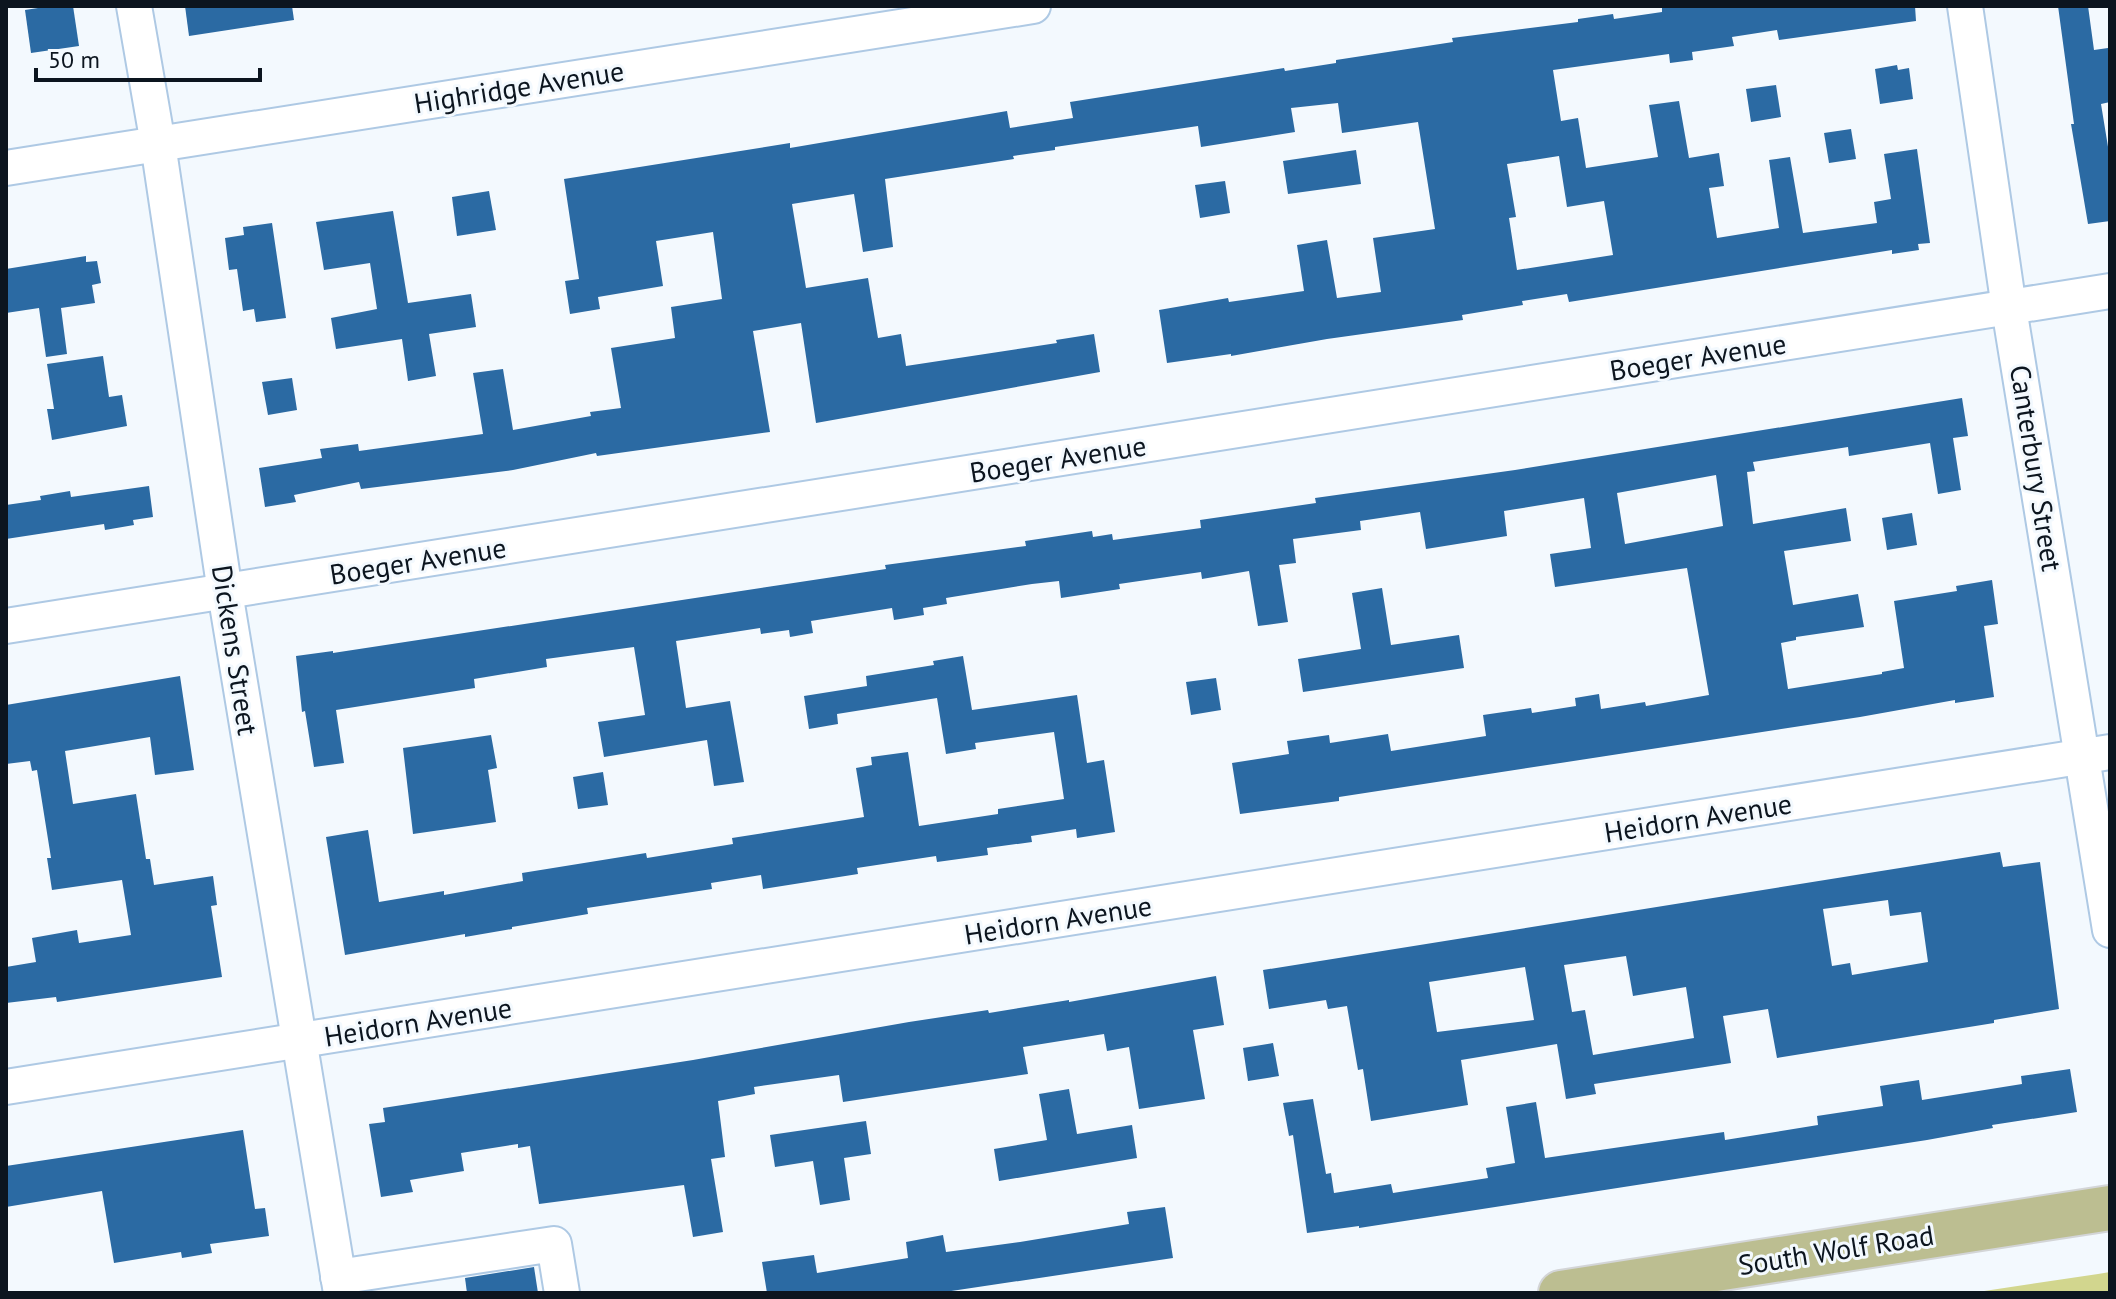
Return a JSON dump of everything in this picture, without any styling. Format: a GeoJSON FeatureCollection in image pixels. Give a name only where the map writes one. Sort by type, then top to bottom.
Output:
{"type":"FeatureCollection","features":[{"type":"Feature","properties":{"kind":"main road","name":"South Wolf Road"},"geometry":{"type":"LineString","coordinates":[[1561,1293],[2110,1208]]}},
{"type":"Feature","properties":{"kind":"street","name":"Dickens Street"},"geometry":{"type":"LineString","coordinates":[[134,6],[158,144],[225,592],[340,1285]]}},
{"type":"Feature","properties":{"kind":"street","name":"Highridge Avenue"},"geometry":{"type":"LineString","coordinates":[[6,168],[1033,6]]}},
{"type":"Feature","properties":{"kind":"street","name":"Canterbury Street"},"geometry":{"type":"LineString","coordinates":[[1965,6],[2009,308],[2097,754],[2110,930]]}},
{"type":"Feature","properties":{"kind":"street","name":"Boeger Avenue"},"geometry":{"type":"LineString","coordinates":[[6,626],[2110,291]]}},
{"type":"Feature","properties":{"kind":"street","name":"Heidorn Avenue"},"geometry":{"type":"LineString","coordinates":[[6,1087],[2097,754]]}},
{"type":"Feature","properties":{"kind":"street"},"geometry":{"type":"LineString","coordinates":[[340,1285],[554,1244],[562,1293]]}},
{"type":"Feature","properties":{"kind":"green space"},"geometry":{"type":"Polygon","coordinates":[[[2110,1272],[2110,1293],[1971,1293],[2098,1274],[2110,1272]]]}},
{"type":"Feature","properties":{"kind":"building"},"geometry":{"type":"Polygon","coordinates":[[[73,6],[79,46],[31,53],[25,10],[73,6]]]}},
{"type":"Feature","properties":{"kind":"building"},"geometry":{"type":"Polygon","coordinates":[[[185,6],[292,6],[294,20],[189,36],[185,6]]]}},
{"type":"Feature","properties":{"kind":"building"},"geometry":{"type":"Polygon","coordinates":[[[1662,6],[1915,6],[1916,21],[1779,40],[1777,30],[1732,37],[1734,46],[1692,52],[1693,60],[1670,63],[1669,54],[1553,70],[1561,121],[1578,118],[1586,168],[1658,157],[1649,105],[1679,101],[1689,158],[1719,153],[1724,186],[1709,188],[1717,238],[1779,228],[1769,160],[1790,157],[1803,233],[1877,223],[1874,202],[1891,199],[1884,154],[1917,149],[1930,243],[1918,244],[1919,250],[1892,254],[1892,250],[1569,302],[1567,294],[1522,301],[1523,305],[1462,315],[1463,320],[1167,363],[1159,310],[1228,298],[1229,302],[1304,291],[1297,245],[1327,240],[1337,298],[1381,292],[1373,238],[1435,229],[1418,122],[1342,133],[1338,103],[1291,108],[1295,132],[1201,147],[1198,126],[1055,147],[1055,150],[1013,156],[1014,159],[885,179],[893,247],[863,252],[854,194],[792,204],[806,288],[868,278],[878,338],[901,334],[906,366],[1057,343],[1056,340],[1094,334],[1100,372],[816,423],[801,323],[753,331],[770,432],[597,456],[596,453],[513,470],[361,489],[359,482],[294,495],[296,502],[265,507],[259,468],[322,458],[320,449],[358,444],[359,451],[483,434],[473,373],[503,369],[513,430],[621,408],[611,348],[675,338],[671,307],[722,299],[713,232],[656,241],[663,286],[598,297],[600,309],[570,314],[565,281],[579,279],[564,179],[790,143],[790,148],[1007,111],[1010,128],[1073,118],[1070,102],[1284,68],[1285,71],[1336,63],[1336,60],[1453,42],[1452,38],[1578,22],[1578,19],[1613,14],[1614,19],[1662,12],[1662,6]],[[1559,156],[1507,164],[1516,217],[1509,218],[1517,270],[1613,255],[1604,201],[1567,207],[1559,156]]]}},
{"type":"Feature","properties":{"kind":"building"},"geometry":{"type":"Polygon","coordinates":[[[2058,6],[2088,6],[2094,50],[2108,48],[2110,102],[2101,104],[2110,159],[2110,221],[2088,224],[2071,124],[2074,124],[2058,6]]]}},
{"type":"Feature","properties":{"kind":"building"},"geometry":{"type":"Polygon","coordinates":[[[1897,65],[1898,70],[1909,68],[1913,99],[1880,104],[1875,69],[1897,65]]]}},
{"type":"Feature","properties":{"kind":"building"},"geometry":{"type":"Polygon","coordinates":[[[1776,85],[1781,117],[1751,122],[1746,89],[1776,85]]]}},
{"type":"Feature","properties":{"kind":"building"},"geometry":{"type":"Polygon","coordinates":[[[1851,129],[1856,159],[1829,163],[1824,133],[1851,129]]]}},
{"type":"Feature","properties":{"kind":"building"},"geometry":{"type":"Polygon","coordinates":[[[1356,150],[1361,184],[1288,194],[1283,161],[1356,150]]]}},
{"type":"Feature","properties":{"kind":"building"},"geometry":{"type":"Polygon","coordinates":[[[1225,181],[1230,213],[1200,218],[1195,185],[1225,181]]]}},
{"type":"Feature","properties":{"kind":"building"},"geometry":{"type":"Polygon","coordinates":[[[489,191],[496,230],[457,236],[452,197],[489,191]]]}},
{"type":"Feature","properties":{"kind":"building"},"geometry":{"type":"Polygon","coordinates":[[[393,211],[408,303],[471,294],[476,327],[429,334],[436,376],[408,381],[402,339],[336,349],[331,318],[377,309],[370,263],[324,270],[316,222],[393,211]]]}},
{"type":"Feature","properties":{"kind":"building"},"geometry":{"type":"Polygon","coordinates":[[[272,223],[286,318],[256,322],[254,309],[243,311],[237,269],[229,270],[225,238],[244,235],[243,227],[272,223]]]}},
{"type":"Feature","properties":{"kind":"building"},"geometry":{"type":"Polygon","coordinates":[[[86,256],[86,262],[97,261],[101,283],[92,285],[95,303],[61,308],[67,354],[46,357],[39,308],[6,313],[6,269],[86,256]]]}},
{"type":"Feature","properties":{"kind":"building"},"geometry":{"type":"Polygon","coordinates":[[[103,356],[109,397],[122,395],[127,426],[52,440],[47,409],[54,409],[47,364],[103,356]]]}},
{"type":"Feature","properties":{"kind":"building"},"geometry":{"type":"Polygon","coordinates":[[[292,378],[297,410],[268,415],[262,382],[292,378]]]}},
{"type":"Feature","properties":{"kind":"building"},"geometry":{"type":"Polygon","coordinates":[[[1962,398],[1968,436],[1953,438],[1961,490],[1938,494],[1930,443],[1849,456],[1848,447],[1753,462],[1755,471],[1747,472],[1753,524],[1846,508],[1851,541],[1784,551],[1793,605],[1858,594],[1864,627],[1796,637],[1796,640],[1781,643],[1788,689],[1904,668],[1894,601],[1957,591],[1956,586],[1992,580],[1998,624],[1984,626],[1994,697],[1955,703],[1955,700],[1339,797],[1339,801],[1240,814],[1232,763],[1289,754],[1287,741],[1329,735],[1330,743],[1388,734],[1391,751],[1486,736],[1483,715],[1531,708],[1532,713],[1576,706],[1575,698],[1599,694],[1601,709],[1645,702],[1646,706],[1709,695],[1687,568],[1555,587],[1550,554],[1591,548],[1584,498],[1504,511],[1507,536],[1426,549],[1420,512],[1360,521],[1361,530],[1293,539],[1296,563],[1279,565],[1288,622],[1258,626],[1249,571],[1202,579],[1201,572],[1119,584],[1120,589],[1061,598],[1059,581],[1032,584],[946,598],[947,604],[923,608],[924,615],[894,620],[892,608],[811,621],[813,633],[790,637],[789,630],[761,634],[760,628],[676,641],[686,708],[730,701],[744,782],[714,786],[707,740],[604,757],[598,722],[645,715],[634,647],[546,659],[547,667],[474,679],[475,688],[336,710],[344,763],[314,767],[305,711],[302,712],[296,656],[333,653],[886,569],[885,565],[1026,546],[1025,541],[1092,531],[1093,537],[1112,534],[1113,540],[1201,528],[1200,520],[1316,503],[1315,498],[1515,470],[1962,398]],[[1716,475],[1617,493],[1625,544],[1723,526],[1716,475]]]}},
{"type":"Feature","properties":{"kind":"building"},"geometry":{"type":"Polygon","coordinates":[[[149,486],[153,517],[133,520],[134,525],[105,530],[104,524],[6,539],[6,505],[41,500],[40,496],[70,491],[71,497],[149,486]]]}},
{"type":"Feature","properties":{"kind":"building"},"geometry":{"type":"Polygon","coordinates":[[[1912,513],[1917,545],[1887,550],[1882,518],[1912,513]]]}},
{"type":"Feature","properties":{"kind":"building"},"geometry":{"type":"Polygon","coordinates":[[[1382,588],[1391,645],[1459,635],[1464,668],[1303,692],[1298,659],[1361,649],[1352,593],[1382,588]]]}},
{"type":"Feature","properties":{"kind":"building"},"geometry":{"type":"Polygon","coordinates":[[[963,656],[972,710],[1077,695],[1087,763],[1104,760],[1115,832],[1077,838],[1076,829],[1031,836],[1032,842],[987,848],[988,855],[937,862],[936,856],[857,868],[858,874],[763,889],[761,875],[711,883],[712,889],[587,908],[588,914],[512,929],[345,955],[326,837],[368,830],[379,902],[444,891],[444,895],[523,881],[522,873],[646,853],[647,858],[733,844],[732,838],[864,817],[856,768],[872,765],[871,757],[908,752],[919,826],[998,814],[998,809],[1064,799],[1054,732],[975,743],[976,749],[946,754],[937,698],[837,714],[838,724],[809,729],[804,696],[867,686],[866,676],[934,665],[933,661],[963,656]]]}},
{"type":"Feature","properties":{"kind":"building"},"geometry":{"type":"Polygon","coordinates":[[[180,676],[194,770],[155,775],[150,737],[65,751],[73,804],[136,794],[146,859],[150,859],[154,885],[213,876],[217,905],[211,906],[222,977],[57,1002],[56,997],[6,1003],[6,967],[36,962],[32,938],[77,930],[79,943],[131,935],[122,880],[52,890],[47,858],[51,858],[37,770],[32,771],[30,761],[6,764],[6,705],[180,676]]]}},
{"type":"Feature","properties":{"kind":"building"},"geometry":{"type":"Polygon","coordinates":[[[1216,678],[1221,710],[1191,715],[1186,682],[1216,678]]]}},
{"type":"Feature","properties":{"kind":"building"},"geometry":{"type":"Polygon","coordinates":[[[491,735],[497,768],[488,770],[496,822],[413,834],[403,748],[491,735]]]}},
{"type":"Feature","properties":{"kind":"building"},"geometry":{"type":"Polygon","coordinates":[[[603,772],[608,805],[578,809],[573,777],[603,772]]]}},
{"type":"Feature","properties":{"kind":"building"},"geometry":{"type":"Polygon","coordinates":[[[2000,852],[2003,867],[2040,862],[2059,1009],[1994,1020],[1994,1023],[1777,1058],[1768,1009],[1723,1016],[1731,1063],[1594,1084],[1596,1094],[1566,1099],[1557,1044],[1461,1060],[1468,1105],[1371,1121],[1363,1069],[1358,1070],[1347,1006],[1328,1009],[1326,1000],[1269,1009],[1263,970],[2000,852]],[[1888,900],[1823,909],[1832,966],[1850,963],[1852,975],[1928,962],[1921,912],[1890,916],[1888,900]],[[1626,956],[1564,965],[1572,1012],[1585,1010],[1593,1055],[1694,1038],[1686,987],[1633,996],[1626,956]],[[1525,967],[1429,982],[1437,1032],[1534,1020],[1525,967]]]}},
{"type":"Feature","properties":{"kind":"building"},"geometry":{"type":"Polygon","coordinates":[[[1216,976],[1224,1025],[1193,1030],[1205,1099],[1139,1109],[1129,1047],[1107,1051],[1104,1034],[1023,1047],[1028,1074],[843,1102],[839,1075],[754,1087],[755,1094],[718,1101],[725,1157],[711,1159],[723,1232],[693,1237],[684,1185],[539,1204],[530,1146],[518,1148],[518,1144],[461,1153],[464,1171],[410,1180],[413,1192],[381,1197],[369,1124],[385,1122],[383,1108],[693,1060],[909,1022],[1069,1002],[1216,976]]]}},
{"type":"Feature","properties":{"kind":"building"},"geometry":{"type":"Polygon","coordinates":[[[1273,1043],[1279,1076],[1248,1081],[1243,1048],[1273,1043]]]}},
{"type":"Feature","properties":{"kind":"building"},"geometry":{"type":"Polygon","coordinates":[[[2070,1069],[2077,1112],[1992,1125],[1993,1128],[1927,1140],[1359,1228],[1307,1233],[1293,1135],[1289,1136],[1283,1103],[1313,1099],[1326,1174],[1331,1173],[1334,1193],[1391,1184],[1393,1193],[1488,1178],[1486,1168],[1515,1163],[1506,1107],[1536,1102],[1545,1158],[1724,1132],[1725,1140],[1818,1125],[1817,1116],[1883,1106],[1880,1086],[1919,1080],[1922,1100],[2022,1084],[2021,1076],[2070,1069]]]}},
{"type":"Feature","properties":{"kind":"building"},"geometry":{"type":"Polygon","coordinates":[[[1069,1089],[1077,1134],[1132,1125],[1137,1158],[999,1181],[994,1149],[1047,1140],[1039,1094],[1069,1089]]]}},
{"type":"Feature","properties":{"kind":"building"},"geometry":{"type":"Polygon","coordinates":[[[866,1121],[871,1154],[844,1158],[850,1200],[820,1205],[813,1161],[775,1167],[770,1135],[866,1121]]]}},
{"type":"Feature","properties":{"kind":"building"},"geometry":{"type":"Polygon","coordinates":[[[243,1130],[255,1209],[265,1208],[269,1236],[210,1244],[212,1253],[182,1258],[181,1252],[114,1263],[102,1191],[6,1207],[6,1166],[243,1130]]]}},
{"type":"Feature","properties":{"kind":"building"},"geometry":{"type":"Polygon","coordinates":[[[1165,1207],[1173,1258],[938,1293],[767,1293],[762,1262],[814,1255],[817,1273],[908,1258],[906,1242],[943,1235],[946,1252],[1020,1242],[1129,1224],[1127,1212],[1165,1207]]]}},
{"type":"Feature","properties":{"kind":"building"},"geometry":{"type":"Polygon","coordinates":[[[534,1267],[538,1293],[467,1293],[465,1278],[534,1267]]]}}]}
